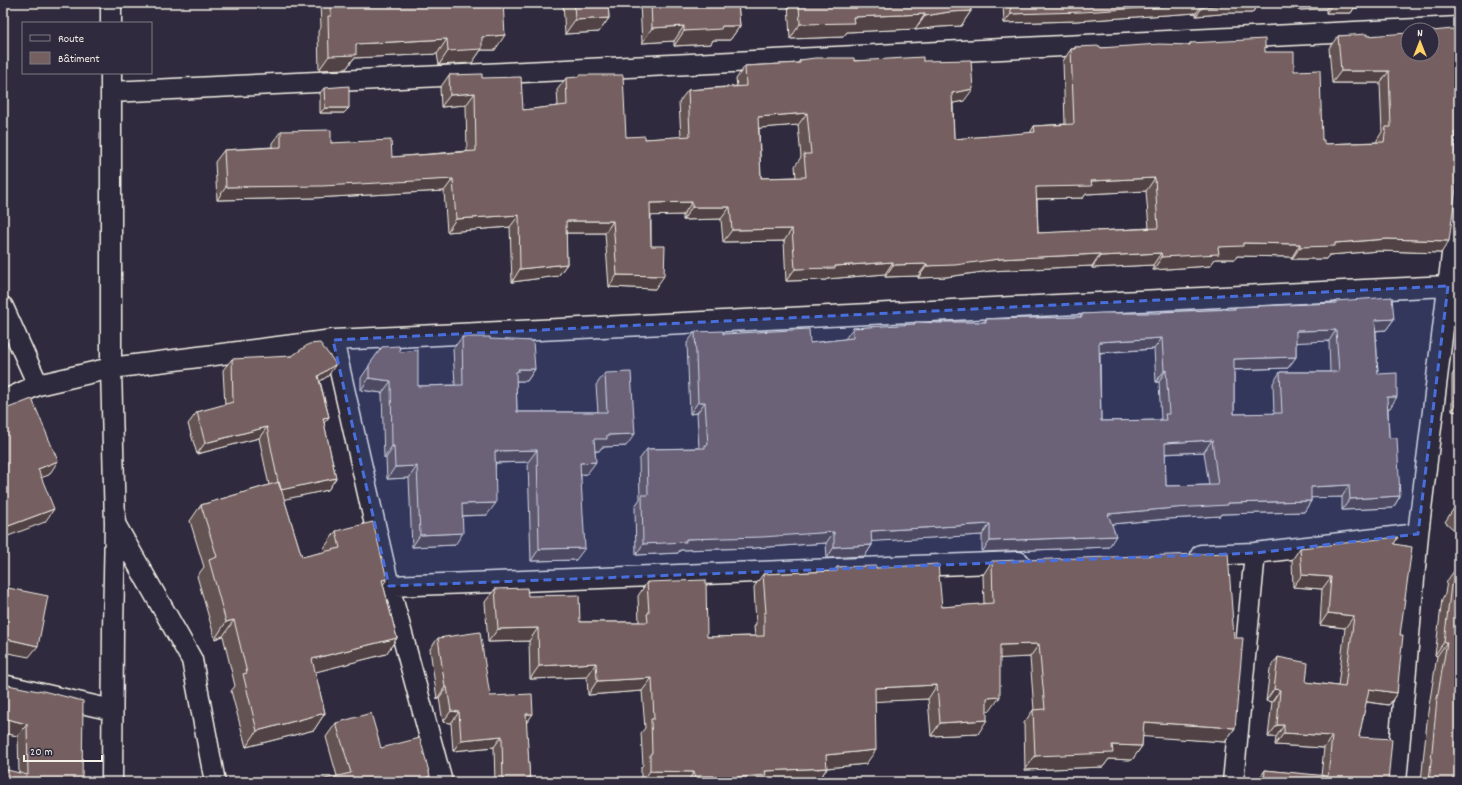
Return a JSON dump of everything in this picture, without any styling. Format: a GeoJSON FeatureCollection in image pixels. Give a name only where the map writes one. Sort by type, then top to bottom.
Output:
{"type":"FeatureCollection","features":[{"type":"Feature","properties":{"kind":"street"},"geometry":{"type":"LineString","coordinates":[[111,3],[111,22]]}},
{"type":"Feature","properties":{"kind":"street"},"geometry":{"type":"LineString","coordinates":[[112,782],[116,524],[111,368],[111,83],[1459,27]]}},
{"type":"Feature","properties":{"kind":"street"},"geometry":{"type":"LineString","coordinates":[[1396,782],[1418,534],[1453,287],[1459,197]]}},
{"type":"Feature","properties":{"kind":"street"},"geometry":{"type":"LineString","coordinates":[[3,400],[38,385],[111,368],[333,340],[1453,287]]}},
{"type":"Feature","properties":{"kind":"street"},"geometry":{"type":"LineString","coordinates":[[3,307],[38,385]]}},
{"type":"Feature","properties":{"kind":"street"},"geometry":{"type":"LineString","coordinates":[[333,340],[389,586],[442,782]]}},
{"type":"Feature","properties":{"kind":"street"},"geometry":{"type":"LineString","coordinates":[[116,524],[192,660],[215,782]]}},
{"type":"Feature","properties":{"kind":"street"},"geometry":{"type":"LineString","coordinates":[[1183,555],[1255,553],[1418,534]]}},
{"type":"Feature","properties":{"kind":"street"},"geometry":{"type":"LineString","coordinates":[[1233,782],[1255,553]]}},
{"type":"Feature","properties":{"kind":"street"},"geometry":{"type":"LineString","coordinates":[[389,586],[1040,561]]}},
{"type":"Feature","properties":{"kind":"street"},"geometry":{"type":"LineString","coordinates":[[3,685],[112,710]]}},
{"type":"Feature","properties":{"kind":"highlighted area"},"geometry":{"type":"Polygon","coordinates":[[[1448,286],[1418,534],[1255,553],[389,586],[333,340],[1448,286]]]}},
{"type":"Feature","properties":{"kind":"building"},"geometry":{"type":"Polygon","coordinates":[[[331,3],[503,3],[505,35],[482,37],[482,49],[448,51],[447,39],[356,44],[356,55],[329,56],[328,16],[331,16],[331,3]]]}},
{"type":"Feature","properties":{"kind":"building"},"geometry":{"type":"Polygon","coordinates":[[[574,3],[608,3],[609,18],[575,20],[574,3]]]}},
{"type":"Feature","properties":{"kind":"building"},"geometry":{"type":"Polygon","coordinates":[[[651,3],[738,3],[740,26],[722,26],[721,29],[684,31],[684,26],[652,28],[651,3]]]}},
{"type":"Feature","properties":{"kind":"building"},"geometry":{"type":"Polygon","coordinates":[[[799,3],[970,3],[971,11],[949,12],[925,16],[925,14],[853,17],[854,23],[800,24],[799,3]]]}},
{"type":"Feature","properties":{"kind":"building"},"geometry":{"type":"Polygon","coordinates":[[[1010,3],[1228,3],[1228,5],[1203,7],[1203,4],[1082,12],[1011,14],[1010,3]]]}},
{"type":"Feature","properties":{"kind":"building"},"geometry":{"type":"Polygon","coordinates":[[[1453,29],[1459,36],[1459,132],[1454,132],[1457,181],[1449,241],[1387,239],[1335,243],[1335,246],[1300,247],[1300,244],[1243,243],[1243,246],[1218,247],[1219,254],[1162,257],[1161,253],[1100,256],[1100,254],[999,259],[955,265],[893,265],[893,262],[835,266],[835,268],[795,269],[792,229],[732,230],[730,207],[692,207],[692,202],[650,203],[651,246],[665,246],[664,276],[617,275],[613,221],[566,221],[567,264],[520,269],[519,215],[456,219],[453,179],[322,186],[226,187],[224,150],[281,147],[281,131],[331,130],[331,143],[391,140],[392,157],[476,151],[475,93],[450,95],[449,75],[482,74],[482,78],[521,77],[523,110],[567,105],[566,78],[578,77],[580,75],[623,75],[626,137],[645,136],[645,139],[690,136],[688,90],[746,86],[745,66],[800,63],[800,60],[815,58],[854,58],[854,61],[923,57],[923,61],[971,60],[973,89],[952,93],[954,139],[1035,132],[1034,126],[1074,124],[1071,49],[1075,49],[1075,47],[1100,46],[1100,48],[1159,44],[1190,45],[1190,43],[1265,39],[1265,52],[1294,52],[1294,71],[1320,70],[1322,140],[1324,140],[1324,144],[1384,142],[1386,127],[1391,127],[1389,71],[1341,71],[1338,36],[1367,34],[1367,36],[1400,34],[1400,62],[1440,62],[1440,30],[1453,29]],[[807,113],[758,117],[761,178],[806,177],[804,154],[811,154],[807,113]],[[1155,178],[1091,181],[1092,186],[1036,187],[1038,233],[1158,228],[1155,178]]]}},
{"type":"Feature","properties":{"kind":"building"},"geometry":{"type":"Polygon","coordinates":[[[349,86],[349,108],[325,108],[324,88],[349,86]]]}},
{"type":"Feature","properties":{"kind":"building"},"geometry":{"type":"Polygon","coordinates":[[[1392,297],[1394,319],[1375,320],[1378,374],[1397,373],[1397,397],[1387,397],[1389,438],[1397,438],[1400,496],[1350,499],[1349,485],[1311,487],[1311,501],[1228,503],[1228,505],[1108,514],[1116,536],[990,541],[990,524],[871,531],[872,545],[834,547],[834,532],[762,537],[686,539],[686,542],[643,544],[642,495],[648,495],[647,449],[705,448],[705,445],[708,445],[705,402],[698,402],[695,332],[723,331],[723,334],[809,329],[810,343],[853,338],[853,328],[915,324],[915,322],[986,322],[986,319],[1082,317],[1082,314],[1101,313],[1161,313],[1235,309],[1235,307],[1336,303],[1336,301],[1392,297]],[[1336,330],[1296,331],[1296,357],[1234,359],[1234,414],[1282,413],[1280,372],[1339,372],[1336,330]],[[1162,338],[1099,342],[1101,421],[1166,420],[1165,414],[1169,414],[1162,338]],[[1212,440],[1165,443],[1166,486],[1218,485],[1212,440]]]}},
{"type":"Feature","properties":{"kind":"building"},"geometry":{"type":"Polygon","coordinates":[[[462,337],[490,337],[490,339],[533,341],[535,369],[518,369],[519,371],[516,372],[517,412],[607,412],[605,373],[631,372],[635,434],[607,435],[607,439],[594,439],[596,462],[580,463],[585,548],[539,549],[537,450],[495,451],[496,503],[462,504],[463,533],[420,535],[417,466],[395,467],[394,446],[392,446],[391,381],[369,378],[369,365],[382,347],[399,346],[400,352],[418,350],[418,386],[463,385],[462,337]]]}},
{"type":"Feature","properties":{"kind":"building"},"geometry":{"type":"Polygon","coordinates":[[[320,343],[336,364],[318,376],[329,417],[323,418],[336,478],[281,490],[267,427],[205,443],[197,412],[233,402],[232,359],[292,356],[309,344],[320,343]]]}},
{"type":"Feature","properties":{"kind":"building"},"geometry":{"type":"Polygon","coordinates":[[[32,399],[58,461],[38,469],[54,509],[3,528],[3,410],[32,399]]]}},
{"type":"Feature","properties":{"kind":"building"},"geometry":{"type":"Polygon","coordinates":[[[279,482],[302,557],[340,548],[336,531],[373,522],[387,579],[382,580],[397,638],[312,659],[325,713],[257,731],[243,674],[247,673],[234,620],[226,622],[209,560],[217,557],[201,505],[279,482]]]}},
{"type":"Feature","properties":{"kind":"building"},"geometry":{"type":"Polygon","coordinates":[[[1398,537],[1394,544],[1412,547],[1400,635],[1403,635],[1397,693],[1369,689],[1359,737],[1392,739],[1388,782],[1373,779],[1373,782],[1264,782],[1265,770],[1328,776],[1332,736],[1284,733],[1284,725],[1277,725],[1280,690],[1274,689],[1278,657],[1308,663],[1306,682],[1345,687],[1354,616],[1328,613],[1331,577],[1302,575],[1300,548],[1398,537]]]}},
{"type":"Feature","properties":{"kind":"building"},"geometry":{"type":"Polygon","coordinates":[[[1228,553],[1234,638],[1243,638],[1235,728],[1144,722],[1142,746],[1112,745],[1113,753],[1035,756],[1033,710],[1045,709],[1039,644],[1000,645],[1000,697],[987,698],[987,720],[940,723],[937,685],[875,688],[876,750],[826,755],[827,768],[765,771],[766,775],[714,779],[714,776],[695,776],[694,772],[650,771],[650,754],[652,753],[651,719],[654,719],[652,678],[597,681],[596,663],[539,666],[538,628],[498,629],[495,589],[527,588],[528,596],[579,595],[580,622],[648,622],[647,614],[649,613],[647,582],[706,580],[707,637],[764,636],[764,613],[766,613],[763,574],[837,571],[837,567],[876,566],[876,568],[938,564],[942,607],[993,603],[992,561],[1228,553]]]}},
{"type":"Feature","properties":{"kind":"building"},"geometry":{"type":"Polygon","coordinates":[[[1456,568],[1459,568],[1459,782],[1429,782],[1437,699],[1447,642],[1444,642],[1451,585],[1454,585],[1456,568]]]}},
{"type":"Feature","properties":{"kind":"building"},"geometry":{"type":"Polygon","coordinates":[[[3,587],[48,596],[38,646],[3,638],[3,587]]]}},
{"type":"Feature","properties":{"kind":"building"},"geometry":{"type":"Polygon","coordinates":[[[480,632],[490,696],[532,694],[533,714],[526,714],[530,782],[503,782],[502,736],[461,740],[459,712],[451,711],[447,687],[445,687],[438,638],[480,632]]]}},
{"type":"Feature","properties":{"kind":"building"},"geometry":{"type":"Polygon","coordinates":[[[3,684],[39,690],[83,701],[82,782],[3,782],[3,769],[28,775],[27,724],[3,718],[3,684]]]}},
{"type":"Feature","properties":{"kind":"building"},"geometry":{"type":"Polygon","coordinates":[[[371,713],[381,748],[420,738],[430,776],[425,778],[427,782],[312,782],[351,773],[336,723],[371,713]]]}}]}
